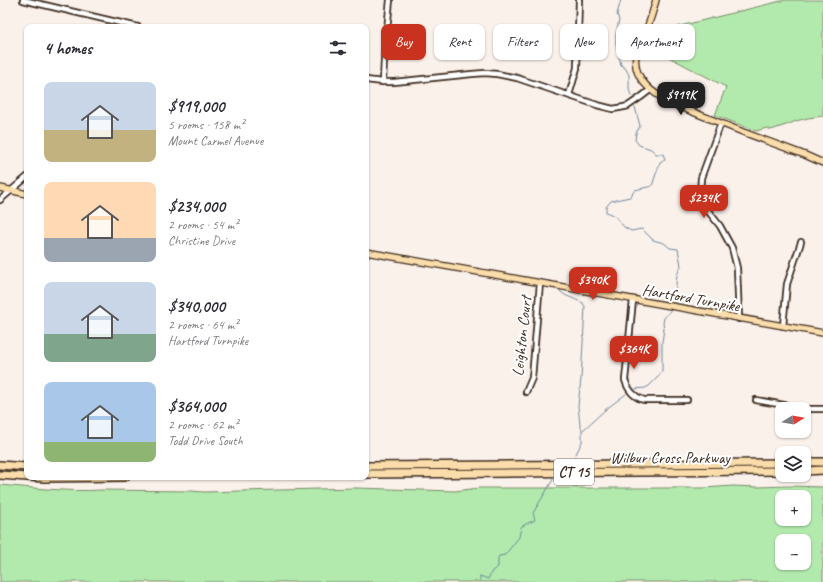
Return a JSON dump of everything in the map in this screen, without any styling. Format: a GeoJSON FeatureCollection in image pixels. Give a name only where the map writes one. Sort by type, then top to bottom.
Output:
{"type":"FeatureCollection","features":[{"type":"Feature","properties":{"kind":"highway"},"geometry":{"type":"LineString","coordinates":[[811,462],[823,462]]}},
{"type":"Feature","properties":{"kind":"highway","name":"Wilbur Cross Parkway"},"geometry":{"type":"LineString","coordinates":[[369,466],[775,463]]}},
{"type":"Feature","properties":{"kind":"highway"},"geometry":{"type":"LineString","coordinates":[[0,465],[24,467]]}},
{"type":"Feature","properties":{"kind":"highway"},"geometry":{"type":"LineString","coordinates":[[811,470],[823,470]]}},
{"type":"Feature","properties":{"kind":"highway","name":"Wilbur Cross Parkway"},"geometry":{"type":"LineString","coordinates":[[369,474],[775,471]]}},
{"type":"Feature","properties":{"kind":"highway"},"geometry":{"type":"LineString","coordinates":[[0,475],[24,477]]}},
{"type":"Feature","properties":{"kind":"main road"},"geometry":{"type":"LineString","coordinates":[[656,0],[650,22],[637,50],[635,60],[638,72],[650,90],[673,104],[823,163]]}},
{"type":"Feature","properties":{"kind":"main road"},"geometry":{"type":"LineString","coordinates":[[0,188],[24,193]]}},
{"type":"Feature","properties":{"kind":"main road","name":"Hartford Turnpike"},"geometry":{"type":"LineString","coordinates":[[369,253],[823,333]]}},
{"type":"Feature","properties":{"kind":"street"},"geometry":{"type":"LineString","coordinates":[[23,0],[125,24]]}},
{"type":"Feature","properties":{"kind":"street"},"geometry":{"type":"LineString","coordinates":[[383,82],[390,0]]}},
{"type":"Feature","properties":{"kind":"street"},"geometry":{"type":"LineString","coordinates":[[569,95],[576,68],[579,0]]}},
{"type":"Feature","properties":{"kind":"street"},"geometry":{"type":"LineString","coordinates":[[369,80],[383,82],[404,81],[492,73],[510,76],[604,107],[617,108],[632,104],[650,90]]}},
{"type":"Feature","properties":{"kind":"street"},"geometry":{"type":"LineString","coordinates":[[721,123],[701,178],[700,192],[705,207],[720,226],[732,248],[737,268],[739,318]]}},
{"type":"Feature","properties":{"kind":"street"},"geometry":{"type":"LineString","coordinates":[[0,200],[24,180]]}},
{"type":"Feature","properties":{"kind":"street"},"geometry":{"type":"LineString","coordinates":[[783,326],[787,284],[802,242]]}},
{"type":"Feature","properties":{"kind":"street","name":"Leighton Court"},"geometry":{"type":"LineString","coordinates":[[526,392],[532,378],[540,283]]}},
{"type":"Feature","properties":{"kind":"street"},"geometry":{"type":"LineString","coordinates":[[633,300],[625,380],[627,387],[633,395],[644,400],[687,400]]}},
{"type":"Feature","properties":{"kind":"street"},"geometry":{"type":"LineString","coordinates":[[756,400],[806,409],[823,409]]}},
{"type":"Feature","properties":{"kind":"green space"},"geometry":{"type":"Polygon","coordinates":[[[785,0],[823,0],[823,116],[796,121],[771,130],[767,128],[756,131],[715,115],[726,87],[675,60],[695,60],[695,24],[688,24],[785,0]]]}},
{"type":"Feature","properties":{"kind":"green space"},"geometry":{"type":"Polygon","coordinates":[[[0,485],[64,490],[204,492],[356,488],[455,491],[479,488],[704,488],[733,486],[823,487],[823,582],[0,582],[0,485]]]}},
{"type":"Feature","properties":{"kind":"waterway"},"geometry":{"type":"LineString","coordinates":[[621,0],[617,14],[619,20],[616,34],[616,44],[621,65],[626,69],[629,75],[629,89],[631,96]]}},
{"type":"Feature","properties":{"kind":"waterway"},"geometry":{"type":"LineString","coordinates":[[635,107],[640,126],[636,133],[635,140],[639,145],[651,149],[656,154],[663,154],[665,159],[660,162],[652,186],[635,190],[630,197],[611,201],[606,207],[606,212],[615,216],[624,227],[631,231],[642,229],[653,240],[664,243],[670,248],[678,249],[681,266],[677,275],[674,303]]}},
{"type":"Feature","properties":{"kind":"waterway"},"geometry":{"type":"LineString","coordinates":[[560,291],[565,295],[583,303],[585,307],[578,406],[582,430],[582,442],[575,456]]}},
{"type":"Feature","properties":{"kind":"waterway"},"geometry":{"type":"LineString","coordinates":[[635,389],[649,386],[662,371],[663,323],[664,318],[670,311]]}},
{"type":"Feature","properties":{"kind":"waterway"},"geometry":{"type":"LineString","coordinates":[[583,430],[605,410],[626,394]]}},
{"type":"Feature","properties":{"kind":"waterway"},"geometry":{"type":"LineString","coordinates":[[480,582],[480,576],[488,579],[492,571],[498,567],[499,556],[505,555],[519,537],[521,527],[535,520],[533,513],[554,478]]}}]}
